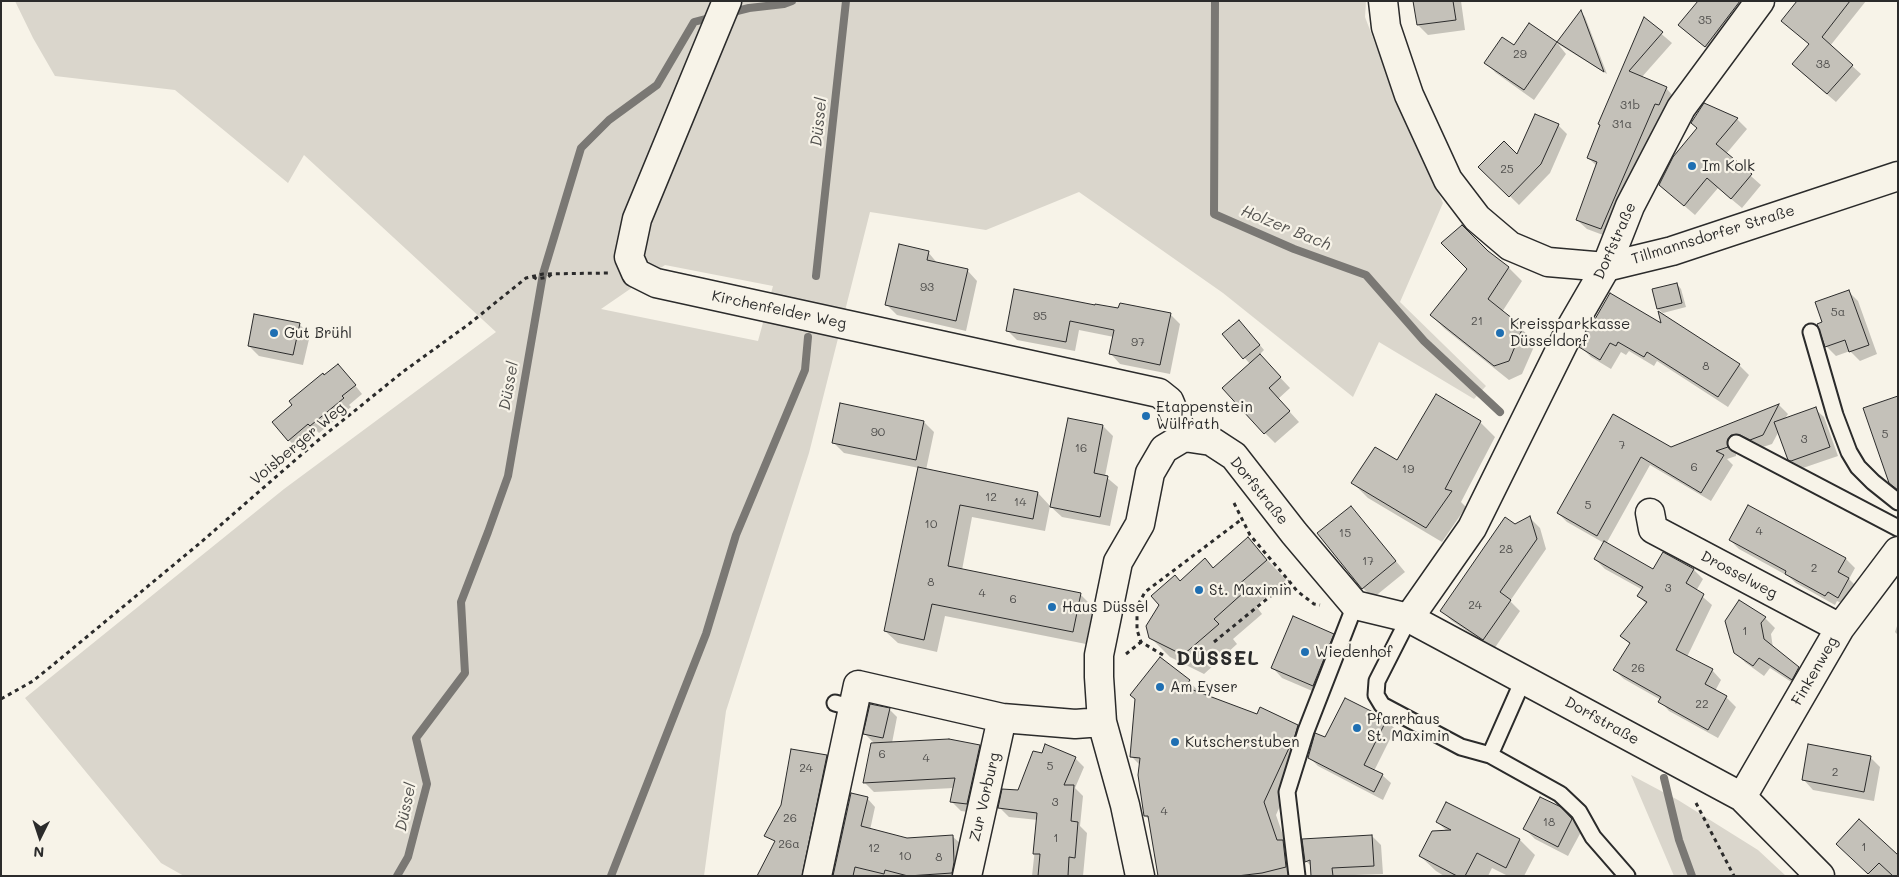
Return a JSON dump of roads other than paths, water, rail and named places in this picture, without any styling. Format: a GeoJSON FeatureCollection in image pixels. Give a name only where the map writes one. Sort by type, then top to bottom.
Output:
{"type":"FeatureCollection","features":[{"type":"Feature","properties":{"kind":"street","name":"Tillmannsdorfer Straße"},"geometry":{"type":"LineString","coordinates":[[1383,1],[1386,27],[1409,95],[1448,180],[1477,218],[1510,246],[1548,262],[1606,267],[1672,251],[1898,176]]}},
{"type":"Feature","properties":{"kind":"street","name":"Dorfstraße"},"geometry":{"type":"LineString","coordinates":[[1409,618],[1472,528],[1573,324],[1606,267],[1630,206],[1681,108],[1760,1]]}},
{"type":"Feature","properties":{"kind":"street","name":"Kirchenfelder Weg"},"geometry":{"type":"LineString","coordinates":[[722,12],[637,219],[629,257],[636,273],[656,283],[1159,393],[1169,401],[1184,437]]}},
{"type":"Feature","properties":{"kind":"street","name":"Dorfstraße"},"geometry":{"type":"LineString","coordinates":[[1184,437],[1212,441],[1234,456],[1294,533],[1355,606],[1409,618],[1524,678],[1742,797],[1820,876]]}},
{"type":"Feature","properties":{"kind":"street"},"geometry":{"type":"LineString","coordinates":[[1140,876],[1125,805],[1102,722],[1099,655],[1118,562],[1140,524],[1150,473],[1164,449],[1184,437]]}},
{"type":"Feature","properties":{"kind":"street","name":"Drosselweg"},"geometry":{"type":"LineString","coordinates":[[1650,513],[1654,529],[1840,628]]}},
{"type":"Feature","properties":{"kind":"street","name":"Finkenweg"},"geometry":{"type":"LineString","coordinates":[[1742,797],[1840,628],[1894,561]]}},
{"type":"Feature","properties":{"kind":"street"},"geometry":{"type":"LineString","coordinates":[[817,876],[844,705],[858,685],[1002,718],[1075,724],[1102,722]]}},
{"type":"Feature","properties":{"kind":"street","name":"Zur Vorburg"},"geometry":{"type":"LineString","coordinates":[[967,876],[1002,718]]}},
{"type":"Feature","properties":{"kind":"lane"},"geometry":{"type":"LineString","coordinates":[[1811,332],[1835,415],[1849,452],[1858,467],[1898,502]]}},
{"type":"Feature","properties":{"kind":"lane"},"geometry":{"type":"LineString","coordinates":[[1736,443],[1898,528]]}},
{"type":"Feature","properties":{"kind":"lane"},"geometry":{"type":"LineString","coordinates":[[1296,876],[1287,792],[1306,731],[1355,606]]}},
{"type":"Feature","properties":{"kind":"lane"},"geometry":{"type":"LineString","coordinates":[[1409,618],[1377,681],[1376,695],[1382,705],[1461,747],[1490,756],[1560,794],[1579,812],[1593,837],[1627,876]]}},
{"type":"Feature","properties":{"kind":"lane"},"geometry":{"type":"LineString","coordinates":[[1490,756],[1524,678]]}},
{"type":"Feature","properties":{"kind":"waterway","name":"Düssel"},"geometry":{"type":"LineString","coordinates":[[729,13],[792,1]]}},
{"type":"Feature","properties":{"kind":"waterway","name":"Düssel"},"geometry":{"type":"LineString","coordinates":[[816,276],[846,1]]}},
{"type":"Feature","properties":{"kind":"waterway","name":"Holzer Bach"},"geometry":{"type":"LineString","coordinates":[[1215,1],[1214,214],[1294,249],[1366,275],[1424,341],[1500,412]]}},
{"type":"Feature","properties":{"kind":"waterway","name":"Düssel"},"geometry":{"type":"LineString","coordinates":[[397,876],[408,857],[427,784],[416,738],[465,673],[461,602],[508,476],[543,274],[581,148],[609,120],[657,85],[694,22],[713,17]]}},
{"type":"Feature","properties":{"kind":"waterway","name":"Düssel"},"geometry":{"type":"LineString","coordinates":[[611,876],[706,634],[736,535],[805,370],[808,337]]}},
{"type":"Feature","properties":{"kind":"waterway","name":"Holzer Bach"},"geometry":{"type":"LineString","coordinates":[[1664,778],[1679,840],[1692,876]]}},
{"type":"Feature","properties":{"kind":"place","name":"Im Kolk"},"geometry":{"type":"Point","coordinates":[1692,166]}},
{"type":"Feature","properties":{"kind":"place","name":"Gut Brühl"},"geometry":{"type":"Point","coordinates":[274,333]}},
{"type":"Feature","properties":{"kind":"place","name":"Kreissparkkasse Düsseldorf"},"geometry":{"type":"Point","coordinates":[1500,333]}},
{"type":"Feature","properties":{"kind":"place","name":"Etappenstein Wülfrath"},"geometry":{"type":"Point","coordinates":[1146,416]}},
{"type":"Feature","properties":{"kind":"place","name":"St. Maximin"},"geometry":{"type":"Point","coordinates":[1199,590]}},
{"type":"Feature","properties":{"kind":"place","name":"Haus Düssel"},"geometry":{"type":"Point","coordinates":[1052,607]}},
{"type":"Feature","properties":{"kind":"place","name":"Wiedenhof"},"geometry":{"type":"Point","coordinates":[1305,652]}},
{"type":"Feature","properties":{"kind":"place","name":"Am Eyser"},"geometry":{"type":"Point","coordinates":[1160,687]}},
{"type":"Feature","properties":{"kind":"place","name":"Pfarrhaus St. Maximin"},"geometry":{"type":"Point","coordinates":[1357,728]}},
{"type":"Feature","properties":{"kind":"place","name":"Kutscherstuben"},"geometry":{"type":"Point","coordinates":[1175,742]}},
{"type":"Feature","properties":{"kind":"district","name":"DÜSSEL"},"geometry":{"type":"Point","coordinates":[1218,659]}}]}
